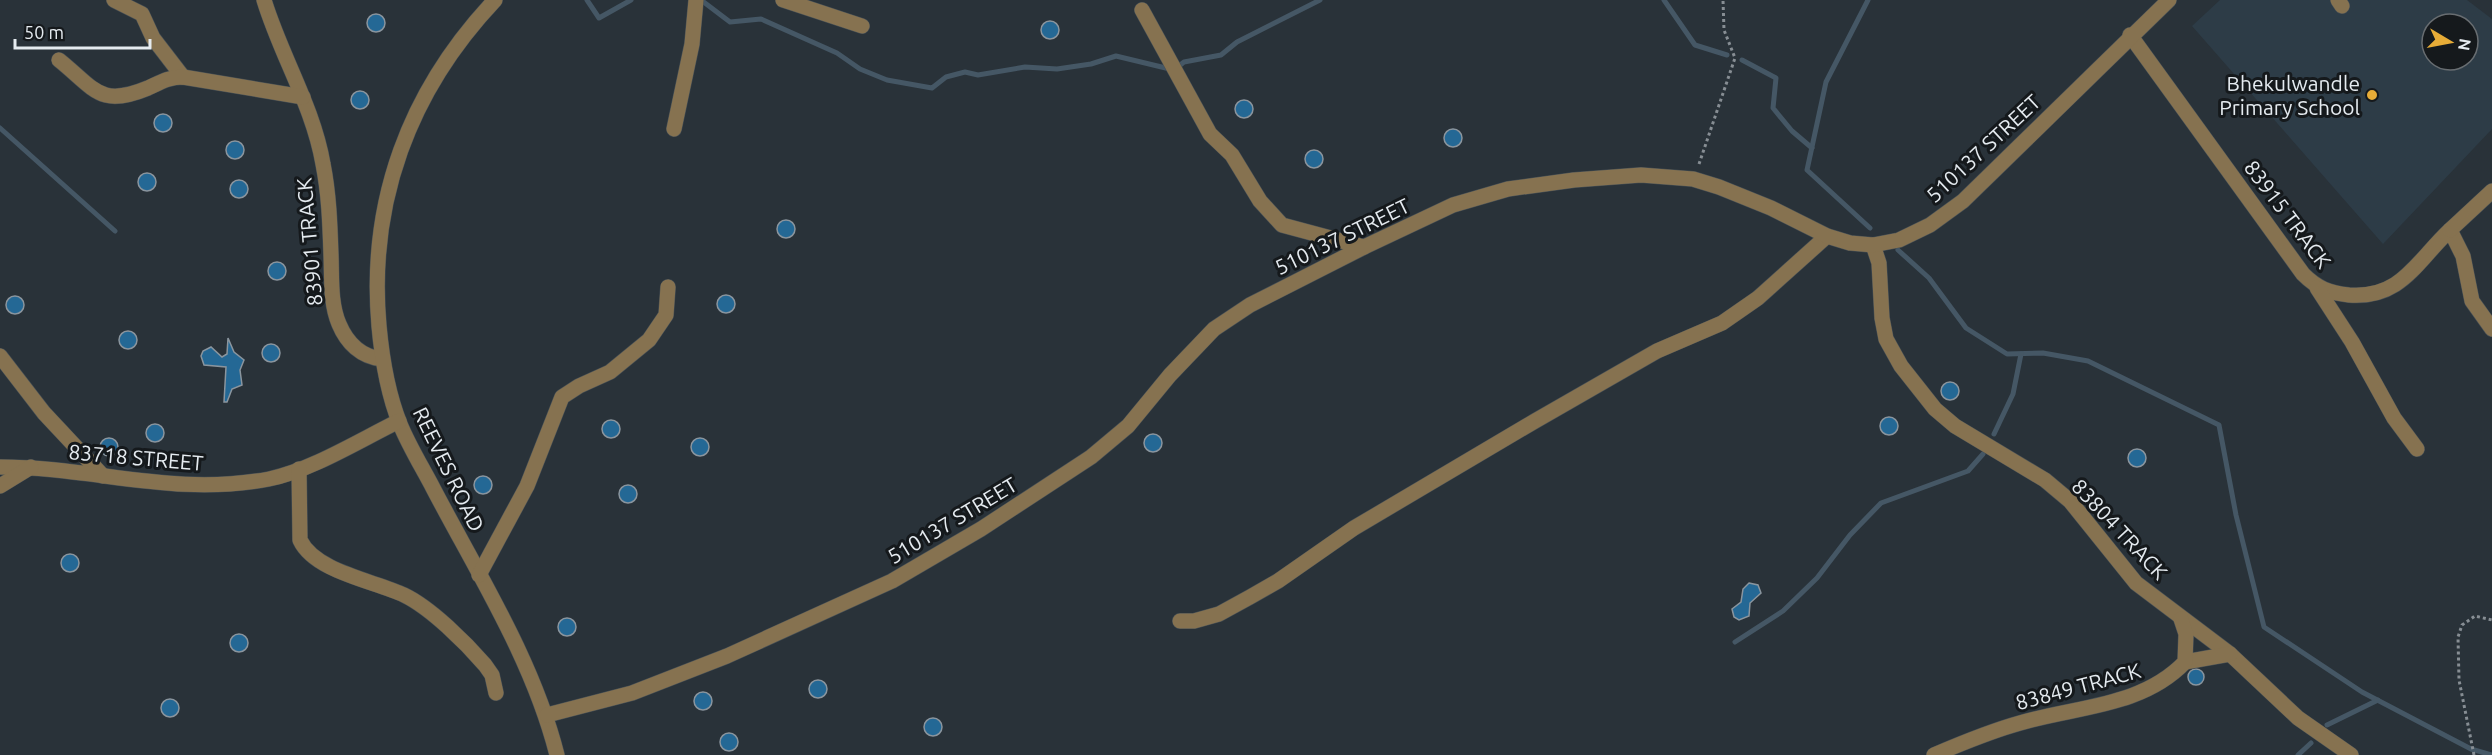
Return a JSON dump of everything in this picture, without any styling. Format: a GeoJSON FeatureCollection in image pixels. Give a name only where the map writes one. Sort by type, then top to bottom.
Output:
{"type":"FeatureCollection","features":[{"type":"Feature","properties":{"kind":"street"},"geometry":{"type":"LineString","coordinates":[[114,0],[141,7],[153,38],[183,77]]}},
{"type":"Feature","properties":{"kind":"street","name":"83901 TRACK"},"geometry":{"type":"LineString","coordinates":[[264,0],[315,131],[328,190],[332,297],[338,321],[346,339],[359,352],[372,358],[382,359]]}},
{"type":"Feature","properties":{"kind":"street","name":"REEVES ROAD"},"geometry":{"type":"LineString","coordinates":[[495,0],[443,63],[421,103],[391,177],[378,249],[376,288],[382,359],[399,421],[519,653],[547,715],[557,755]]}},
{"type":"Feature","properties":{"kind":"street"},"geometry":{"type":"LineString","coordinates":[[674,129],[692,44],[696,0]]}},
{"type":"Feature","properties":{"kind":"street"},"geometry":{"type":"LineString","coordinates":[[783,0],[862,26]]}},
{"type":"Feature","properties":{"kind":"street","name":"510137 STREET"},"geometry":{"type":"LineString","coordinates":[[547,715],[643,689],[727,656],[892,581],[981,529],[1091,457],[1128,426],[1170,375],[1214,329],[1251,305],[1364,247],[1453,205],[1508,189],[1641,174],[1693,180],[1771,208],[1827,236],[1850,243],[1873,245],[1899,240],[1930,225],[1963,201],[2130,35],[2169,0]]}},
{"type":"Feature","properties":{"kind":"street"},"geometry":{"type":"LineString","coordinates":[[1142,10],[1210,134],[1232,155],[1260,201],[1282,225],[1364,247]]}},
{"type":"Feature","properties":{"kind":"street","name":"83915 TRACK"},"geometry":{"type":"LineString","coordinates":[[2130,35],[2303,274],[2317,288],[2341,294],[2367,296],[2385,292],[2400,284],[2450,230],[2492,191]]}},
{"type":"Feature","properties":{"kind":"street"},"geometry":{"type":"LineString","coordinates":[[59,60],[103,96],[118,98],[165,79],[183,77],[303,97]]}},
{"type":"Feature","properties":{"kind":"street"},"geometry":{"type":"LineString","coordinates":[[2450,230],[2463,256],[2472,301],[2492,329]]}},
{"type":"Feature","properties":{"kind":"street"},"geometry":{"type":"LineString","coordinates":[[1180,621],[1219,614],[1278,582],[1354,528],[1535,421],[1657,351],[1722,322],[1758,298],[1827,236]]}},
{"type":"Feature","properties":{"kind":"street","name":"83804 TRACK"},"geometry":{"type":"LineString","coordinates":[[1873,245],[1879,263],[1882,318],[1886,339],[1917,389],[1955,426],[2045,480],[2070,501],[2136,582],[2181,619],[2230,654],[2298,718],[2351,755]]}},
{"type":"Feature","properties":{"kind":"street"},"geometry":{"type":"LineString","coordinates":[[478,575],[527,486],[562,397],[579,386],[610,372],[649,340],[666,315],[668,287]]}},
{"type":"Feature","properties":{"kind":"street"},"geometry":{"type":"LineString","coordinates":[[2317,288],[2352,342],[2394,418],[2417,449]]}},
{"type":"Feature","properties":{"kind":"street"},"geometry":{"type":"LineString","coordinates":[[0,356],[44,413],[103,476]]}},
{"type":"Feature","properties":{"kind":"street","name":"83718 STREET"},"geometry":{"type":"LineString","coordinates":[[0,467],[31,467],[183,486],[271,478],[299,469],[399,421]]}},
{"type":"Feature","properties":{"kind":"street"},"geometry":{"type":"LineString","coordinates":[[0,486],[31,467]]}},
{"type":"Feature","properties":{"kind":"street"},"geometry":{"type":"LineString","coordinates":[[299,469],[300,540],[304,550],[344,572],[406,596],[472,651],[492,675],[496,693]]}},
{"type":"Feature","properties":{"kind":"street"},"geometry":{"type":"LineString","coordinates":[[2181,619],[2186,634],[2185,662],[2230,654]]}},
{"type":"Feature","properties":{"kind":"street","name":"83849 TRACK"},"geometry":{"type":"LineString","coordinates":[[1934,755],[2020,723],[2124,700],[2170,678],[2185,662]]}},
{"type":"Feature","properties":{"kind":"path"},"geometry":{"type":"LineString","coordinates":[[1693,180],[1709,141],[1735,58],[1724,30],[1723,0]]}},
{"type":"Feature","properties":{"kind":"path"},"geometry":{"type":"LineString","coordinates":[[2474,755],[2470,749],[2459,680],[2458,637],[2462,625],[2475,616],[2492,620]]}},
{"type":"Feature","properties":{"kind":"shaded area","name":"Bhekulwandle Primary School"},"geometry":{"type":"Polygon","coordinates":[[[2220,0],[2467,0],[2492,19],[2492,129],[2383,244],[2192,26],[2220,0]]]}},
{"type":"Feature","properties":{"kind":"building"},"geometry":{"type":"Polygon","coordinates":[[[376,14],[382,17],[385,23],[382,29],[376,32],[370,29],[367,23],[370,17],[376,14]]]}},
{"type":"Feature","properties":{"kind":"building"},"geometry":{"type":"Polygon","coordinates":[[[1050,21],[1056,24],[1059,30],[1056,36],[1050,39],[1044,36],[1041,30],[1044,24],[1050,21]]]}},
{"type":"Feature","properties":{"kind":"building"},"geometry":{"type":"Polygon","coordinates":[[[360,91],[366,94],[369,100],[366,106],[360,109],[354,106],[351,100],[354,94],[360,91]]]}},
{"type":"Feature","properties":{"kind":"building"},"geometry":{"type":"Polygon","coordinates":[[[1244,100],[1250,103],[1253,109],[1250,115],[1244,118],[1238,115],[1235,109],[1238,103],[1244,100]]]}},
{"type":"Feature","properties":{"kind":"building"},"geometry":{"type":"Polygon","coordinates":[[[163,114],[169,117],[172,123],[169,129],[163,132],[157,129],[154,123],[157,117],[163,114]]]}},
{"type":"Feature","properties":{"kind":"building"},"geometry":{"type":"Polygon","coordinates":[[[1453,129],[1459,132],[1462,138],[1459,144],[1453,147],[1447,144],[1444,138],[1447,132],[1453,129]]]}},
{"type":"Feature","properties":{"kind":"building"},"geometry":{"type":"Polygon","coordinates":[[[235,141],[241,144],[244,150],[241,156],[235,159],[229,156],[226,150],[229,144],[235,141]]]}},
{"type":"Feature","properties":{"kind":"building"},"geometry":{"type":"Polygon","coordinates":[[[1314,150],[1320,153],[1323,159],[1320,165],[1314,168],[1308,165],[1305,159],[1308,153],[1314,150]]]}},
{"type":"Feature","properties":{"kind":"building"},"geometry":{"type":"Polygon","coordinates":[[[147,173],[153,176],[156,182],[153,188],[147,191],[141,188],[138,182],[141,176],[147,173]]]}},
{"type":"Feature","properties":{"kind":"building"},"geometry":{"type":"Polygon","coordinates":[[[239,180],[245,183],[248,189],[245,195],[239,198],[233,195],[230,189],[233,183],[239,180]]]}},
{"type":"Feature","properties":{"kind":"building"},"geometry":{"type":"Polygon","coordinates":[[[786,220],[792,223],[795,229],[792,235],[786,238],[780,235],[777,229],[780,223],[786,220]]]}},
{"type":"Feature","properties":{"kind":"building"},"geometry":{"type":"Polygon","coordinates":[[[277,262],[283,265],[286,271],[283,277],[277,280],[271,277],[268,271],[271,265],[277,262]]]}},
{"type":"Feature","properties":{"kind":"building"},"geometry":{"type":"Polygon","coordinates":[[[726,295],[732,298],[735,304],[732,310],[726,313],[720,310],[717,304],[720,298],[726,295]]]}},
{"type":"Feature","properties":{"kind":"building"},"geometry":{"type":"Polygon","coordinates":[[[15,296],[21,299],[24,305],[21,311],[15,314],[9,311],[6,305],[9,299],[15,296]]]}},
{"type":"Feature","properties":{"kind":"building"},"geometry":{"type":"Polygon","coordinates":[[[128,331],[134,334],[137,340],[134,346],[128,349],[122,346],[119,340],[122,334],[128,331]]]}},
{"type":"Feature","properties":{"kind":"building"},"geometry":{"type":"Polygon","coordinates":[[[228,338],[234,352],[244,360],[240,370],[242,385],[232,389],[227,402],[224,402],[226,367],[204,365],[201,356],[203,351],[211,347],[222,357],[227,354],[228,338]]]}},
{"type":"Feature","properties":{"kind":"building"},"geometry":{"type":"Polygon","coordinates":[[[271,344],[277,347],[280,353],[277,359],[271,362],[265,359],[262,353],[265,347],[271,344]]]}},
{"type":"Feature","properties":{"kind":"building"},"geometry":{"type":"Polygon","coordinates":[[[1950,382],[1956,385],[1959,391],[1956,397],[1950,400],[1944,397],[1941,391],[1944,385],[1950,382]]]}},
{"type":"Feature","properties":{"kind":"building"},"geometry":{"type":"Polygon","coordinates":[[[1889,417],[1895,420],[1898,426],[1895,432],[1889,435],[1883,432],[1880,426],[1883,420],[1889,417]]]}},
{"type":"Feature","properties":{"kind":"building"},"geometry":{"type":"Polygon","coordinates":[[[611,420],[617,423],[620,429],[617,435],[611,438],[605,435],[602,429],[605,423],[611,420]]]}},
{"type":"Feature","properties":{"kind":"building"},"geometry":{"type":"Polygon","coordinates":[[[155,424],[161,427],[164,433],[161,439],[155,442],[149,439],[146,433],[149,427],[155,424]]]}},
{"type":"Feature","properties":{"kind":"building"},"geometry":{"type":"Polygon","coordinates":[[[1153,434],[1159,437],[1162,443],[1159,449],[1153,452],[1147,449],[1144,443],[1147,437],[1153,434]]]}},
{"type":"Feature","properties":{"kind":"building"},"geometry":{"type":"Polygon","coordinates":[[[109,438],[115,441],[118,447],[115,453],[109,456],[103,453],[100,447],[103,441],[109,438]]]}},
{"type":"Feature","properties":{"kind":"building"},"geometry":{"type":"Polygon","coordinates":[[[700,438],[706,441],[709,447],[706,453],[700,456],[694,453],[691,447],[694,441],[700,438]]]}},
{"type":"Feature","properties":{"kind":"building"},"geometry":{"type":"Polygon","coordinates":[[[2137,449],[2143,452],[2146,458],[2143,464],[2137,467],[2131,464],[2128,458],[2131,452],[2137,449]]]}},
{"type":"Feature","properties":{"kind":"building"},"geometry":{"type":"Polygon","coordinates":[[[483,476],[489,479],[492,485],[489,491],[483,494],[477,491],[474,485],[477,479],[483,476]]]}},
{"type":"Feature","properties":{"kind":"building"},"geometry":{"type":"Polygon","coordinates":[[[628,485],[634,488],[637,494],[634,500],[628,503],[622,500],[619,494],[622,488],[628,485]]]}},
{"type":"Feature","properties":{"kind":"building"},"geometry":{"type":"Polygon","coordinates":[[[70,554],[76,557],[79,563],[76,569],[70,572],[64,569],[61,563],[64,557],[70,554]]]}},
{"type":"Feature","properties":{"kind":"building"},"geometry":{"type":"Polygon","coordinates":[[[1749,583],[1758,585],[1761,593],[1750,603],[1749,616],[1739,620],[1734,617],[1732,609],[1741,602],[1743,589],[1749,583]]]}},
{"type":"Feature","properties":{"kind":"building"},"geometry":{"type":"Polygon","coordinates":[[[567,618],[573,621],[576,627],[573,633],[567,636],[561,633],[558,627],[561,621],[567,618]]]}},
{"type":"Feature","properties":{"kind":"building"},"geometry":{"type":"Polygon","coordinates":[[[239,634],[245,637],[248,643],[245,649],[239,652],[233,649],[230,643],[233,637],[239,634]]]}},
{"type":"Feature","properties":{"kind":"building"},"geometry":{"type":"Polygon","coordinates":[[[2193,669],[2199,669],[2204,677],[2202,683],[2193,685],[2188,680],[2188,674],[2193,669]]]}},
{"type":"Feature","properties":{"kind":"building"},"geometry":{"type":"Polygon","coordinates":[[[818,680],[824,683],[827,689],[824,695],[818,698],[812,695],[809,689],[812,683],[818,680]]]}},
{"type":"Feature","properties":{"kind":"building"},"geometry":{"type":"Polygon","coordinates":[[[703,692],[709,695],[712,701],[709,707],[703,710],[697,707],[694,701],[697,695],[703,692]]]}},
{"type":"Feature","properties":{"kind":"building"},"geometry":{"type":"Polygon","coordinates":[[[170,699],[176,702],[179,708],[176,714],[170,717],[164,714],[161,708],[164,702],[170,699]]]}},
{"type":"Feature","properties":{"kind":"building"},"geometry":{"type":"Polygon","coordinates":[[[933,718],[939,721],[942,727],[939,733],[933,736],[927,733],[924,727],[927,721],[933,718]]]}},
{"type":"Feature","properties":{"kind":"building"},"geometry":{"type":"Polygon","coordinates":[[[729,733],[735,736],[738,742],[735,748],[729,751],[723,748],[720,742],[723,736],[729,733]]]}},
{"type":"Feature","properties":{"kind":"waterway"},"geometry":{"type":"LineString","coordinates":[[587,0],[599,18],[631,0]]}},
{"type":"Feature","properties":{"kind":"waterway"},"geometry":{"type":"LineString","coordinates":[[701,0],[730,22],[761,19],[837,53],[860,69],[887,80],[932,88],[946,77],[965,72],[978,75],[1025,67],[1057,69],[1091,64],[1116,56],[1174,70],[1184,62],[1221,55],[1237,42],[1320,0]]}},
{"type":"Feature","properties":{"kind":"waterway"},"geometry":{"type":"LineString","coordinates":[[1664,0],[1695,45],[1727,55]]}},
{"type":"Feature","properties":{"kind":"waterway"},"geometry":{"type":"LineString","coordinates":[[1868,0],[1826,82],[1807,170],[1870,228]]}},
{"type":"Feature","properties":{"kind":"waterway"},"geometry":{"type":"LineString","coordinates":[[1742,60],[1776,78],[1773,108],[1792,131],[1812,148]]}},
{"type":"Feature","properties":{"kind":"waterway"},"geometry":{"type":"LineString","coordinates":[[0,128],[115,231]]}},
{"type":"Feature","properties":{"kind":"waterway"},"geometry":{"type":"LineString","coordinates":[[1898,250],[1929,278],[1966,328],[2007,354],[2043,353],[2088,361],[2219,425],[2236,515],[2264,627],[2362,692],[2471,749],[2492,755]]}},
{"type":"Feature","properties":{"kind":"waterway"},"geometry":{"type":"LineString","coordinates":[[1994,434],[2013,394],[2021,354]]}},
{"type":"Feature","properties":{"kind":"waterway"},"geometry":{"type":"LineString","coordinates":[[1735,642],[1783,611],[1817,578],[1850,535],[1881,503],[1968,471],[1983,454]]}},
{"type":"Feature","properties":{"kind":"waterway"},"geometry":{"type":"LineString","coordinates":[[2327,725],[2378,700]]}},
{"type":"Feature","properties":{"kind":"waterway"},"geometry":{"type":"LineString","coordinates":[[2298,755],[2311,743]]}},
{"type":"Feature","properties":{"kind":"place","name":"Bhekulwandle Primary School"},"geometry":{"type":"Point","coordinates":[2372,95]}}]}
